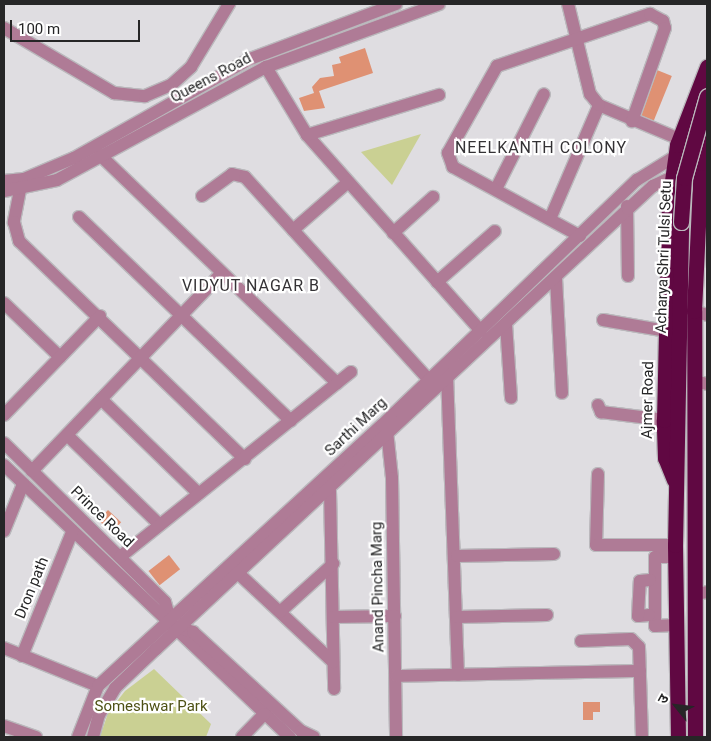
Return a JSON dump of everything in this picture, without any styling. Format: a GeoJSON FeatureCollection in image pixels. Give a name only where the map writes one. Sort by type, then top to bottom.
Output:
{"type":"FeatureCollection","features":[{"type":"Feature","properties":{"kind":"highway","name":"Ajmer Road"},"geometry":{"type":"LineString","coordinates":[[678,737],[672,625],[672,551],[676,483],[665,458],[664,420],[672,178],[677,146],[707,67]]}},
{"type":"Feature","properties":{"kind":"highway","name":"Acharya Shri Tulsi Setu"},"geometry":{"type":"LineString","coordinates":[[676,483],[681,222],[684,178],[707,96]]}},
{"type":"Feature","properties":{"kind":"highway"},"geometry":{"type":"LineString","coordinates":[[695,737],[701,593],[701,163],[707,138]]}},
{"type":"Feature","properties":{"kind":"street"},"geometry":{"type":"LineString","coordinates":[[4,28],[114,93],[145,96],[171,85],[191,67],[229,4]]}},
{"type":"Feature","properties":{"kind":"street","name":"Queens Road"},"geometry":{"type":"LineString","coordinates":[[4,181],[24,179],[74,158],[250,59],[396,4]]}},
{"type":"Feature","properties":{"kind":"street","name":"Queens Road"},"geometry":{"type":"LineString","coordinates":[[4,191],[20,190],[57,180],[100,155],[266,67],[439,4]]}},
{"type":"Feature","properties":{"kind":"street"},"geometry":{"type":"LineString","coordinates":[[568,4],[578,37],[590,94],[599,105],[677,146]]}},
{"type":"Feature","properties":{"kind":"street"},"geometry":{"type":"LineString","coordinates":[[580,236],[448,161],[488,77],[509,58],[650,14],[663,21],[665,28],[632,121]]}},
{"type":"Feature","properties":{"kind":"street"},"geometry":{"type":"LineString","coordinates":[[266,67],[306,135],[481,331]]}},
{"type":"Feature","properties":{"kind":"street"},"geometry":{"type":"LineString","coordinates":[[191,91],[199,102]]}},
{"type":"Feature","properties":{"kind":"street"},"geometry":{"type":"LineString","coordinates":[[496,189],[544,94]]}},
{"type":"Feature","properties":{"kind":"street"},"geometry":{"type":"LineString","coordinates":[[306,135],[439,95]]}},
{"type":"Feature","properties":{"kind":"street"},"geometry":{"type":"LineString","coordinates":[[550,219],[599,105]]}},
{"type":"Feature","properties":{"kind":"street","name":"Sarthi Marg"},"geometry":{"type":"LineString","coordinates":[[78,737],[98,686],[170,619],[322,493],[382,425],[429,380],[446,373],[481,331],[624,193],[677,146],[707,138]]}},
{"type":"Feature","properties":{"kind":"street"},"geometry":{"type":"LineString","coordinates":[[100,155],[338,383]]}},
{"type":"Feature","properties":{"kind":"street"},"geometry":{"type":"LineString","coordinates":[[93,737],[99,715],[116,688],[322,493],[390,435],[446,373],[506,324],[653,186],[701,163]]}},
{"type":"Feature","properties":{"kind":"street"},"geometry":{"type":"LineString","coordinates":[[202,196],[238,174],[293,230],[429,380]]}},
{"type":"Feature","properties":{"kind":"street"},"geometry":{"type":"LineString","coordinates":[[293,230],[347,183]]}},
{"type":"Feature","properties":{"kind":"street"},"geometry":{"type":"LineString","coordinates":[[20,190],[14,222],[19,241],[100,316],[245,458]]}},
{"type":"Feature","properties":{"kind":"street"},"geometry":{"type":"LineString","coordinates":[[624,193],[628,209],[628,276]]}},
{"type":"Feature","properties":{"kind":"street"},"geometry":{"type":"LineString","coordinates":[[393,233],[432,197]]}},
{"type":"Feature","properties":{"kind":"street"},"geometry":{"type":"LineString","coordinates":[[79,217],[291,421]]}},
{"type":"Feature","properties":{"kind":"street"},"geometry":{"type":"LineString","coordinates":[[437,282],[495,230]]}},
{"type":"Feature","properties":{"kind":"street"},"geometry":{"type":"LineString","coordinates":[[32,471],[222,273]]}},
{"type":"Feature","properties":{"kind":"street"},"geometry":{"type":"LineString","coordinates":[[556,278],[562,393]]}},
{"type":"Feature","properties":{"kind":"street"},"geometry":{"type":"LineString","coordinates":[[4,303],[60,357]]}},
{"type":"Feature","properties":{"kind":"street"},"geometry":{"type":"LineString","coordinates":[[4,415],[100,316]]}},
{"type":"Feature","properties":{"kind":"street"},"geometry":{"type":"LineString","coordinates":[[602,320],[667,331]]}},
{"type":"Feature","properties":{"kind":"street"},"geometry":{"type":"LineString","coordinates":[[506,324],[511,398]]}},
{"type":"Feature","properties":{"kind":"street"},"geometry":{"type":"LineString","coordinates":[[120,557],[351,372]]}},
{"type":"Feature","properties":{"kind":"street"},"geometry":{"type":"LineString","coordinates":[[446,373],[457,556],[458,675]]}},
{"type":"Feature","properties":{"kind":"street"},"geometry":{"type":"LineString","coordinates":[[101,399],[199,494]]}},
{"type":"Feature","properties":{"kind":"street"},"geometry":{"type":"LineString","coordinates":[[598,405],[601,412],[664,420]]}},
{"type":"Feature","properties":{"kind":"street"},"geometry":{"type":"LineString","coordinates":[[382,425],[390,435]]}},
{"type":"Feature","properties":{"kind":"street","name":"Anand Pincha Marg"},"geometry":{"type":"LineString","coordinates":[[390,435],[396,737]]}},
{"type":"Feature","properties":{"kind":"street"},"geometry":{"type":"LineString","coordinates":[[67,436],[160,525]]}},
{"type":"Feature","properties":{"kind":"street","name":"Prince Road"},"geometry":{"type":"LineString","coordinates":[[4,443],[166,602],[170,619]]}},
{"type":"Feature","properties":{"kind":"street","name":"Prince Road"},"geometry":{"type":"LineString","coordinates":[[4,465],[154,613],[170,619],[180,628],[193,632],[301,731],[314,737]]}},
{"type":"Feature","properties":{"kind":"street"},"geometry":{"type":"LineString","coordinates":[[598,474],[596,544],[672,551]]}},
{"type":"Feature","properties":{"kind":"street"},"geometry":{"type":"LineString","coordinates":[[4,531],[23,484]]}},
{"type":"Feature","properties":{"kind":"street"},"geometry":{"type":"LineString","coordinates":[[322,493],[333,564],[334,689]]}},
{"type":"Feature","properties":{"kind":"street","name":"Dron path"},"geometry":{"type":"LineString","coordinates":[[22,656],[72,532]]}},
{"type":"Feature","properties":{"kind":"street"},"geometry":{"type":"LineString","coordinates":[[652,620],[651,558],[672,551]]}},
{"type":"Feature","properties":{"kind":"street"},"geometry":{"type":"LineString","coordinates":[[457,556],[554,554]]}},
{"type":"Feature","properties":{"kind":"street"},"geometry":{"type":"LineString","coordinates":[[652,620],[655,557]]}},
{"type":"Feature","properties":{"kind":"street"},"geometry":{"type":"LineString","coordinates":[[280,612],[333,564]]}},
{"type":"Feature","properties":{"kind":"street"},"geometry":{"type":"LineString","coordinates":[[238,574],[333,662]]}},
{"type":"Feature","properties":{"kind":"street"},"geometry":{"type":"LineString","coordinates":[[457,617],[547,615]]}},
{"type":"Feature","properties":{"kind":"street"},"geometry":{"type":"LineString","coordinates":[[333,617],[395,616]]}},
{"type":"Feature","properties":{"kind":"street"},"geometry":{"type":"LineString","coordinates":[[652,620],[672,625],[671,737]]}},
{"type":"Feature","properties":{"kind":"street","name":"Prince Road"},"geometry":{"type":"LineString","coordinates":[[180,628],[185,641],[290,737]]}},
{"type":"Feature","properties":{"kind":"street"},"geometry":{"type":"LineString","coordinates":[[581,641],[636,642],[640,672],[642,737]]}},
{"type":"Feature","properties":{"kind":"street"},"geometry":{"type":"LineString","coordinates":[[4,648],[98,686]]}},
{"type":"Feature","properties":{"kind":"street"},"geometry":{"type":"LineString","coordinates":[[396,676],[640,672]]}},
{"type":"Feature","properties":{"kind":"street"},"geometry":{"type":"LineString","coordinates":[[242,737],[264,714]]}},
{"type":"Feature","properties":{"kind":"street"},"geometry":{"type":"LineString","coordinates":[[4,726],[36,737]]}},
{"type":"Feature","properties":{"kind":"green space"},"geometry":{"type":"Polygon","coordinates":[[[421,134],[392,185],[361,152],[421,134]]]}},
{"type":"Feature","properties":{"kind":"green space","name":"Someshwar Park"},"geometry":{"type":"Polygon","coordinates":[[[154,669],[211,724],[206,737],[100,737],[108,713],[125,691],[154,669]]]}},
{"type":"Feature","properties":{"kind":"building"},"geometry":{"type":"Polygon","coordinates":[[[365,48],[373,73],[319,91],[325,108],[304,111],[299,98],[314,93],[312,87],[320,78],[334,76],[332,65],[341,63],[339,57],[365,48]]]}},
{"type":"Feature","properties":{"kind":"building"},"geometry":{"type":"Polygon","coordinates":[[[657,70],[672,76],[653,123],[638,117],[657,70]]]}},
{"type":"Feature","properties":{"kind":"building"},"geometry":{"type":"Polygon","coordinates":[[[108,510],[121,522],[112,533],[98,520],[108,510]]]}},
{"type":"Feature","properties":{"kind":"building"},"geometry":{"type":"Polygon","coordinates":[[[169,555],[180,569],[160,585],[149,571],[169,555]]]}},
{"type":"Feature","properties":{"kind":"building"},"geometry":{"type":"Polygon","coordinates":[[[583,702],[600,702],[600,712],[593,712],[593,720],[583,720],[583,702]]]}},
{"type":"Feature","properties":{"kind":"district","name":"NEELKANTH COLONY"},"geometry":{"type":"Point","coordinates":[541,148]}},
{"type":"Feature","properties":{"kind":"district","name":"VIDYUT NAGAR B"},"geometry":{"type":"Point","coordinates":[251,286]}}]}
